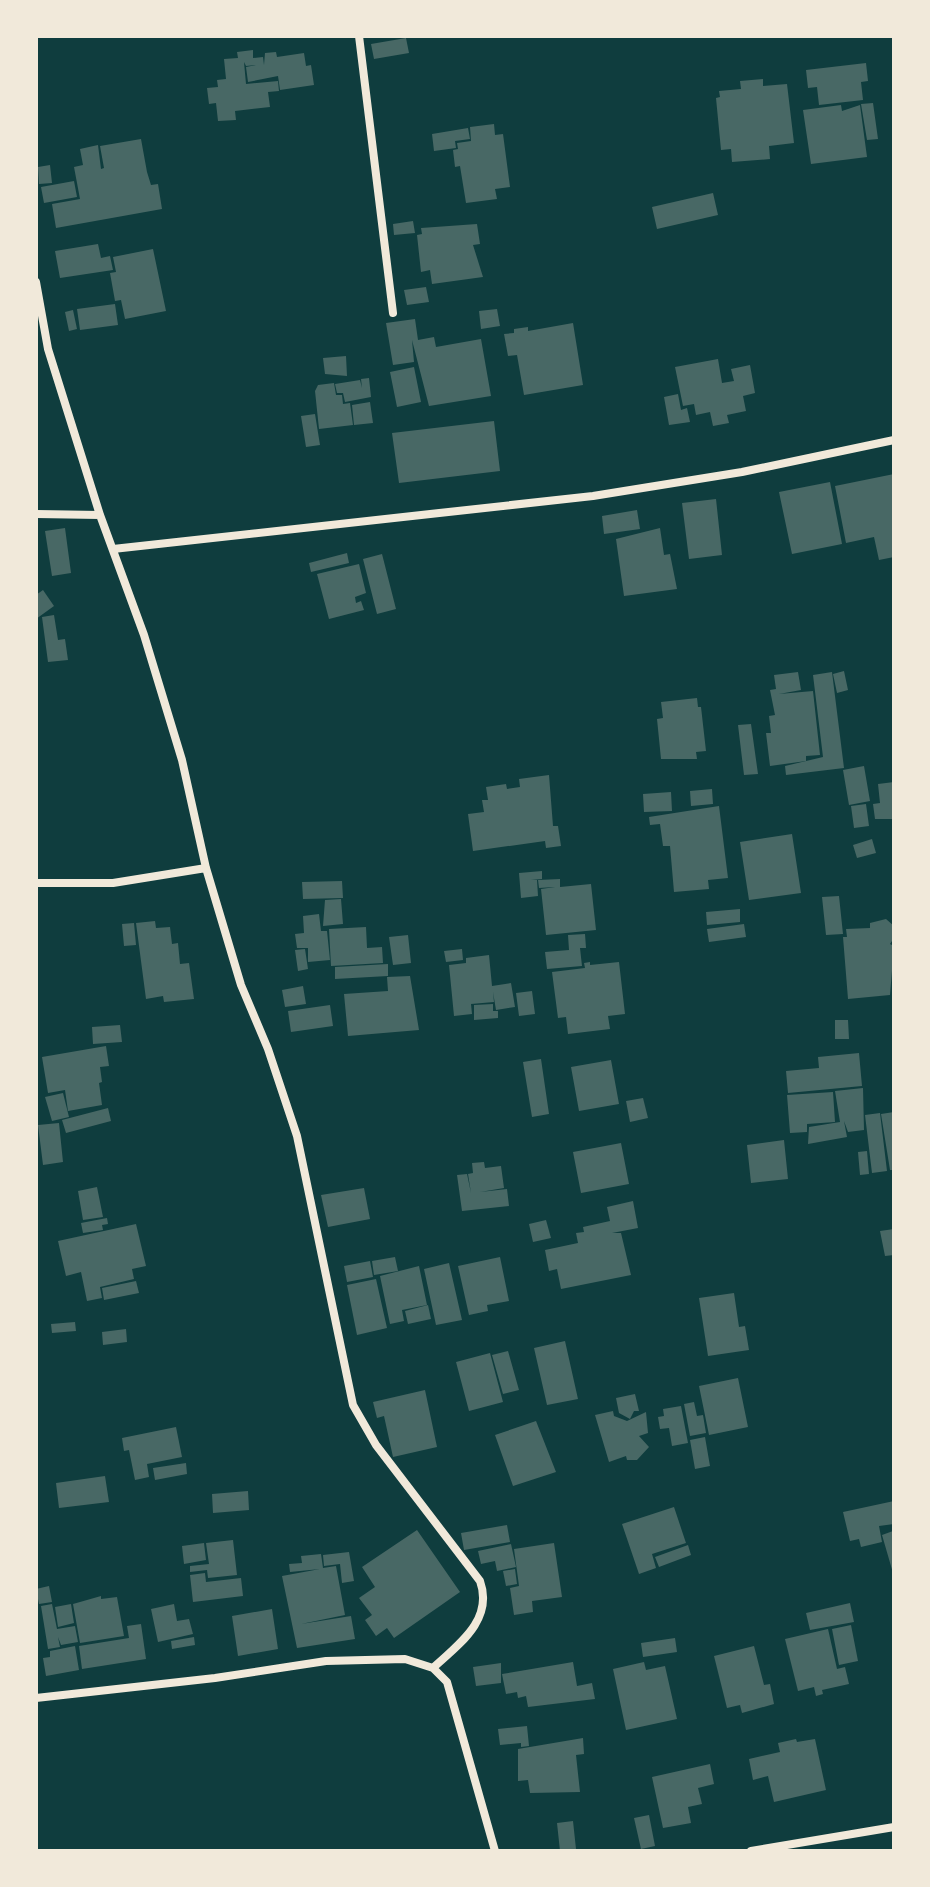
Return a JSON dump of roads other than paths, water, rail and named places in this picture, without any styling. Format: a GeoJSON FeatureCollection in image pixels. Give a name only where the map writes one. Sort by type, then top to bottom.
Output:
{"type":"FeatureCollection","features":[{"type":"Feature","properties":{"kind":"street"},"geometry":{"type":"LineString","coordinates":[[359,36],[393,313]]}},
{"type":"Feature","properties":{"kind":"street"},"geometry":{"type":"LineString","coordinates":[[36,282],[48,349],[100,515],[144,635],[182,760],[206,868],[241,985],[268,1049],[297,1136],[353,1405],[376,1445],[480,1581],[484,1592],[474,1630],[433,1668]]}},
{"type":"Feature","properties":{"kind":"street"},"geometry":{"type":"LineString","coordinates":[[36,351],[48,349]]}},
{"type":"Feature","properties":{"kind":"street"},"geometry":{"type":"LineString","coordinates":[[113,549],[593,496],[742,472],[894,440]]}},
{"type":"Feature","properties":{"kind":"street"},"geometry":{"type":"LineString","coordinates":[[36,514],[100,515]]}},
{"type":"Feature","properties":{"kind":"street"},"geometry":{"type":"LineString","coordinates":[[36,883],[113,883],[206,868]]}},
{"type":"Feature","properties":{"kind":"street"},"geometry":{"type":"LineString","coordinates":[[36,1698],[215,1678],[326,1661],[405,1659],[433,1668],[447,1682],[495,1851]]}},
{"type":"Feature","properties":{"kind":"street"},"geometry":{"type":"LineString","coordinates":[[751,1851],[894,1827]]}}]}
